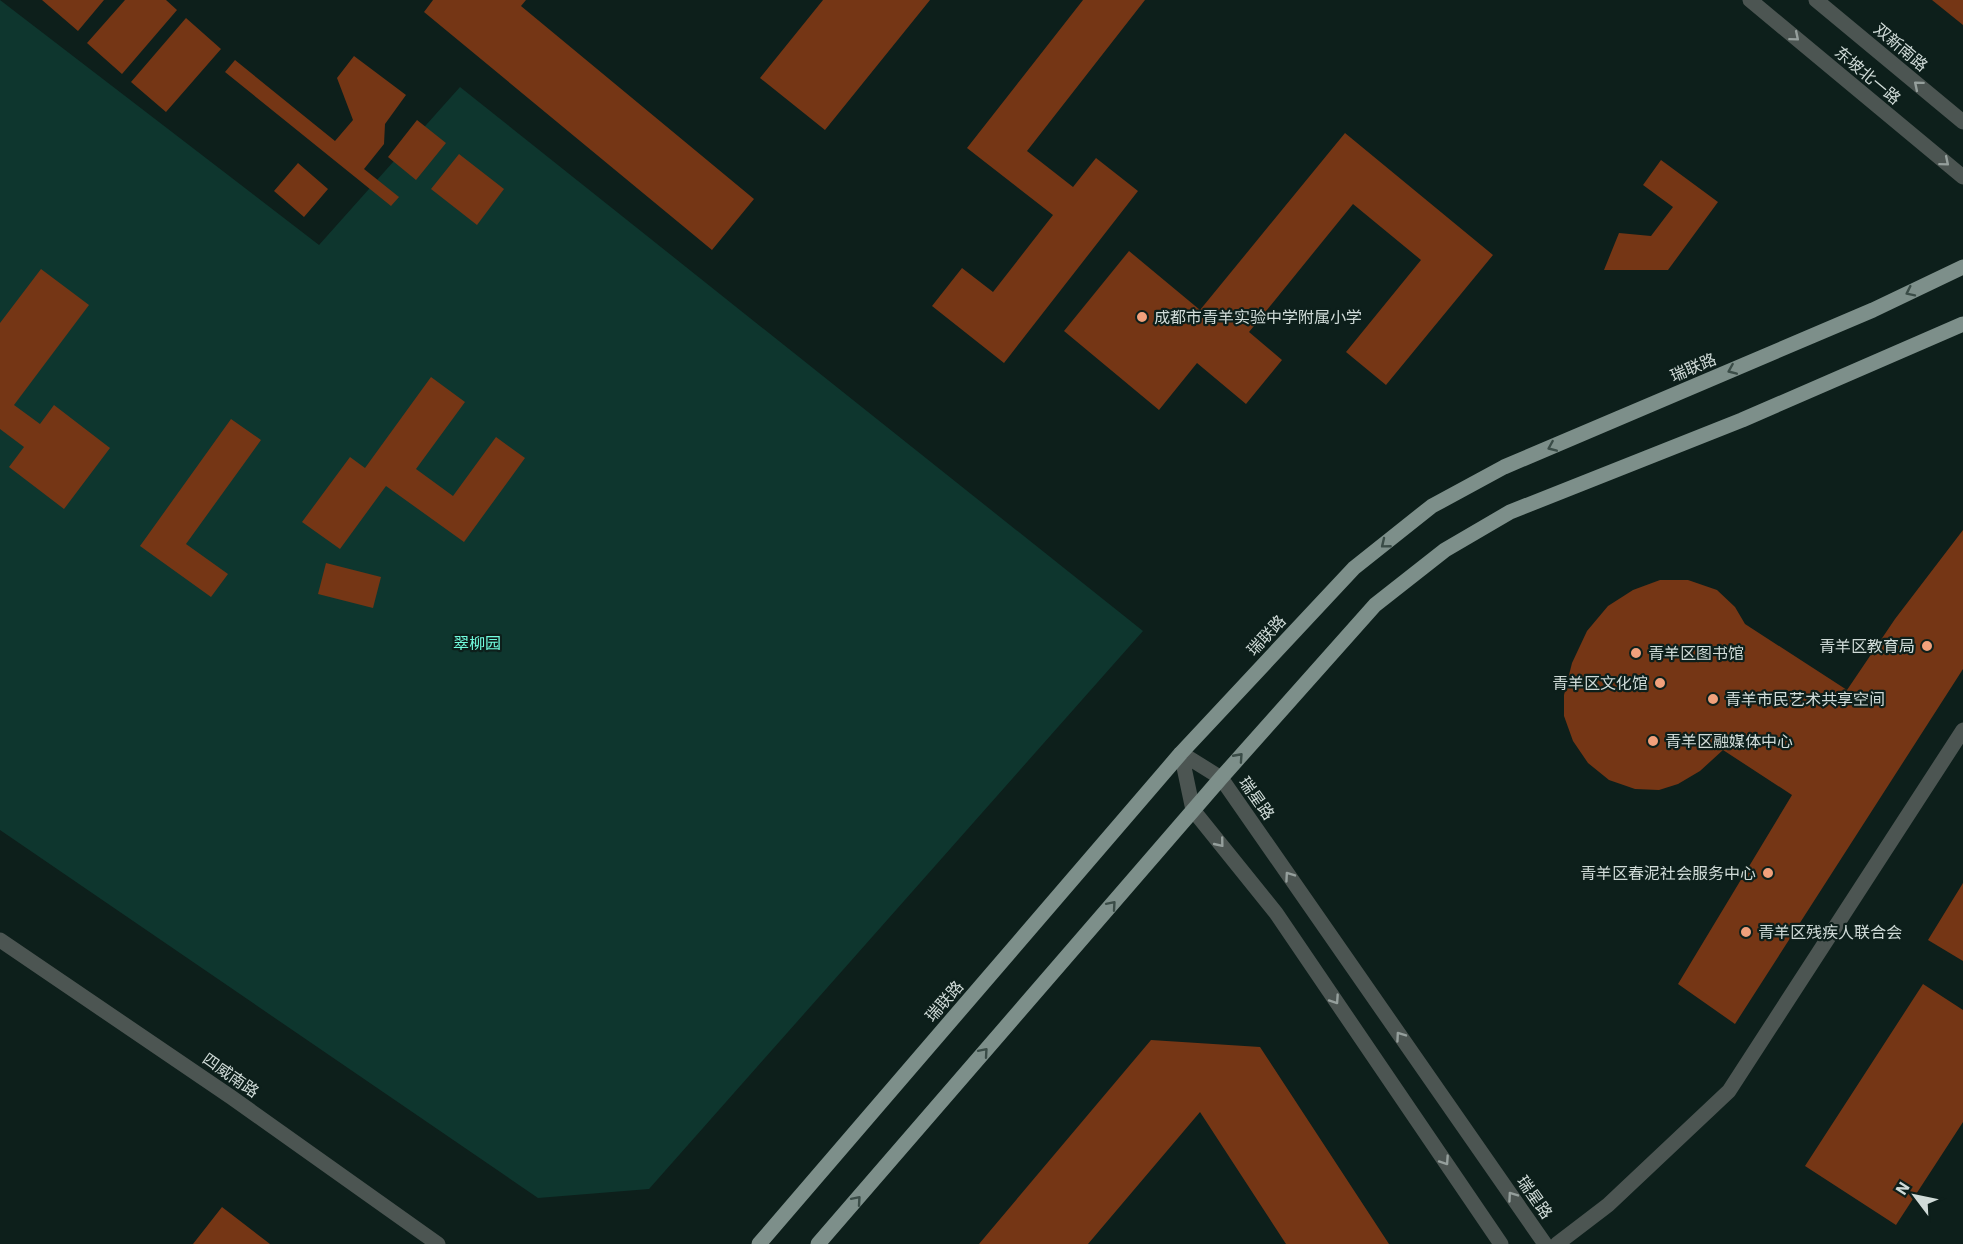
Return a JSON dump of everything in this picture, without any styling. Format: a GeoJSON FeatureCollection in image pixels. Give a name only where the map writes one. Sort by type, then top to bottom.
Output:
{"type":"FeatureCollection","features":[{"type":"Feature","properties":{"kind":"main road","name":"瑞联路"},"geometry":{"type":"LineString","coordinates":[[759,1244],[1181,753],[1354,568],[1432,506],[1504,467],[1873,310],[1963,267]]}},
{"type":"Feature","properties":{"kind":"main road"},"geometry":{"type":"LineString","coordinates":[[818,1244],[1193,810],[1375,605],[1444,550],[1510,512],[1742,420],[1963,324]]}},
{"type":"Feature","properties":{"kind":"street","name":"东坡北一路"},"geometry":{"type":"LineString","coordinates":[[1750,0],[1963,177]]}},
{"type":"Feature","properties":{"kind":"street","name":"双新南路"},"geometry":{"type":"LineString","coordinates":[[1816,0],[1963,122]]}},
{"type":"Feature","properties":{"kind":"street"},"geometry":{"type":"LineString","coordinates":[[1557,1244],[1608,1204],[1729,1091],[1963,730]]}},
{"type":"Feature","properties":{"kind":"street","name":"瑞星路"},"geometry":{"type":"LineString","coordinates":[[1181,753],[1221,778],[1545,1244]]}},
{"type":"Feature","properties":{"kind":"street"},"geometry":{"type":"LineString","coordinates":[[1181,753],[1193,810],[1276,913],[1501,1244]]}},
{"type":"Feature","properties":{"kind":"street","name":"四威南路"},"geometry":{"type":"LineString","coordinates":[[0,940],[231,1097],[438,1244]]}},
{"type":"Feature","properties":{"kind":"green space","name":"翠柳园"},"geometry":{"type":"Polygon","coordinates":[[[0,0],[319,245],[460,87],[1143,631],[649,1189],[538,1198],[0,830],[0,0]]]}},
{"type":"Feature","properties":{"kind":"building"},"geometry":{"type":"Polygon","coordinates":[[[42,0],[104,0],[78,31],[42,0]]]}},
{"type":"Feature","properties":{"kind":"building"},"geometry":{"type":"Polygon","coordinates":[[[125,0],[166,0],[177,10],[122,74],[87,43],[125,0]]]}},
{"type":"Feature","properties":{"kind":"building"},"geometry":{"type":"Polygon","coordinates":[[[433,0],[526,0],[521,6],[754,199],[712,250],[424,12],[433,0]]]}},
{"type":"Feature","properties":{"kind":"building"},"geometry":{"type":"Polygon","coordinates":[[[823,0],[930,0],[825,130],[760,78],[823,0]]]}},
{"type":"Feature","properties":{"kind":"building"},"geometry":{"type":"Polygon","coordinates":[[[1083,0],[1145,0],[1027,151],[1073,187],[1096,158],[1138,191],[1004,363],[932,306],[962,268],[993,292],[1053,215],[967,148],[1083,0]]]}},
{"type":"Feature","properties":{"kind":"building"},"geometry":{"type":"Polygon","coordinates":[[[1932,0],[1963,0],[1963,25],[1932,0]]]}},
{"type":"Feature","properties":{"kind":"building"},"geometry":{"type":"Polygon","coordinates":[[[186,18],[221,49],[166,112],[131,82],[186,18]]]}},
{"type":"Feature","properties":{"kind":"building"},"geometry":{"type":"Polygon","coordinates":[[[354,56],[406,95],[385,124],[384,144],[364,169],[399,197],[391,206],[225,72],[235,60],[335,141],[353,120],[337,78],[354,56]]]}},
{"type":"Feature","properties":{"kind":"building"},"geometry":{"type":"Polygon","coordinates":[[[417,120],[446,143],[416,180],[388,157],[417,120]]]}},
{"type":"Feature","properties":{"kind":"building"},"geometry":{"type":"Polygon","coordinates":[[[1345,133],[1493,255],[1386,385],[1346,352],[1421,260],[1353,204],[1249,332],[1282,360],[1246,404],[1197,363],[1159,410],[1064,331],[1129,251],[1200,310],[1345,133]]]}},
{"type":"Feature","properties":{"kind":"building"},"geometry":{"type":"Polygon","coordinates":[[[459,154],[504,189],[477,225],[431,189],[459,154]]]}},
{"type":"Feature","properties":{"kind":"building"},"geometry":{"type":"Polygon","coordinates":[[[1661,160],[1718,202],[1668,270],[1604,270],[1619,233],[1651,236],[1673,207],[1643,185],[1661,160]]]}},
{"type":"Feature","properties":{"kind":"building"},"geometry":{"type":"Polygon","coordinates":[[[298,163],[328,189],[304,217],[274,191],[298,163]]]}},
{"type":"Feature","properties":{"kind":"building"},"geometry":{"type":"Polygon","coordinates":[[[41,269],[89,305],[14,405],[40,424],[54,405],[110,448],[64,509],[9,467],[24,447],[0,429],[0,323],[41,269]]]}},
{"type":"Feature","properties":{"kind":"building"},"geometry":{"type":"Polygon","coordinates":[[[431,377],[465,402],[416,469],[453,496],[496,437],[525,458],[464,542],[386,486],[340,549],[302,522],[350,457],[365,468],[431,377]]]}},
{"type":"Feature","properties":{"kind":"building"},"geometry":{"type":"Polygon","coordinates":[[[231,419],[261,440],[186,544],[228,574],[211,597],[140,546],[231,419]]]}},
{"type":"Feature","properties":{"kind":"building"},"geometry":{"type":"Polygon","coordinates":[[[1963,530],[1963,669],[1735,1024],[1678,984],[1792,795],[1723,750],[1700,771],[1678,784],[1659,790],[1635,789],[1609,780],[1588,763],[1573,741],[1564,716],[1564,695],[1572,663],[1587,631],[1608,606],[1633,590],[1660,580],[1688,580],[1717,590],[1735,607],[1745,624],[1847,690],[1895,619],[1963,530]]]}},
{"type":"Feature","properties":{"kind":"building"},"geometry":{"type":"Polygon","coordinates":[[[326,563],[381,577],[373,608],[318,594],[326,563]]]}},
{"type":"Feature","properties":{"kind":"building"},"geometry":{"type":"Polygon","coordinates":[[[1963,883],[1963,961],[1928,940],[1963,883]]]}},
{"type":"Feature","properties":{"kind":"building"},"geometry":{"type":"Polygon","coordinates":[[[1923,984],[1963,1010],[1963,1122],[1896,1225],[1805,1166],[1923,984]]]}},
{"type":"Feature","properties":{"kind":"building"},"geometry":{"type":"Polygon","coordinates":[[[1151,1040],[1260,1047],[1389,1244],[1286,1244],[1200,1112],[1088,1244],[979,1244],[1151,1040]]]}},
{"type":"Feature","properties":{"kind":"building"},"geometry":{"type":"Polygon","coordinates":[[[222,1207],[270,1244],[193,1244],[222,1207]]]}},
{"type":"Feature","properties":{"kind":"place","name":"成都市青羊实验中学附属小学"},"geometry":{"type":"Point","coordinates":[1142,317]}},
{"type":"Feature","properties":{"kind":"place","name":"青羊区教育局"},"geometry":{"type":"Point","coordinates":[1927,646]}},
{"type":"Feature","properties":{"kind":"place","name":"青羊区图书馆"},"geometry":{"type":"Point","coordinates":[1636,653]}},
{"type":"Feature","properties":{"kind":"place","name":"青羊区文化馆"},"geometry":{"type":"Point","coordinates":[1660,683]}},
{"type":"Feature","properties":{"kind":"place","name":"青羊市民艺术共享空间"},"geometry":{"type":"Point","coordinates":[1713,699]}},
{"type":"Feature","properties":{"kind":"place","name":"青羊区融媒体中心"},"geometry":{"type":"Point","coordinates":[1653,741]}},
{"type":"Feature","properties":{"kind":"place","name":"青羊区春泥社会服务中心"},"geometry":{"type":"Point","coordinates":[1768,873]}},
{"type":"Feature","properties":{"kind":"place","name":"青羊区残疾人联合会"},"geometry":{"type":"Point","coordinates":[1746,932]}}]}
